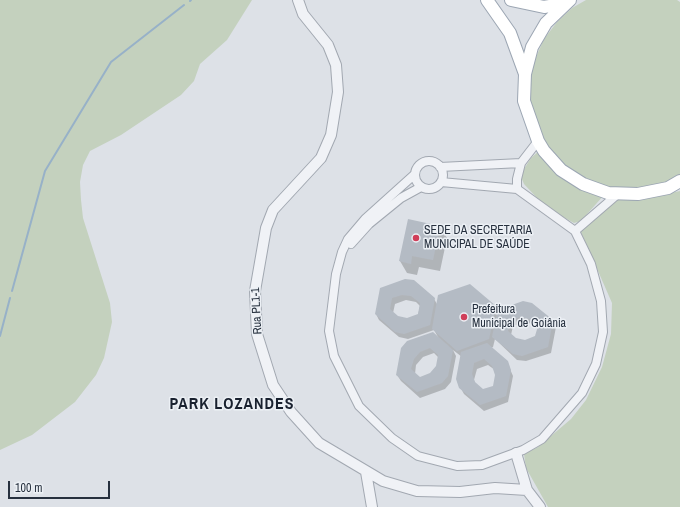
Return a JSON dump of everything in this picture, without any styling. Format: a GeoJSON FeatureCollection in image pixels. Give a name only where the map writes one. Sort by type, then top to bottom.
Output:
{"type":"FeatureCollection","features":[{"type":"Feature","properties":{"kind":"main road"},"geometry":{"type":"LineString","coordinates":[[487,0],[510,33],[525,74]]}},
{"type":"Feature","properties":{"kind":"main road"},"geometry":{"type":"LineString","coordinates":[[511,0],[544,7],[568,2]]}},
{"type":"Feature","properties":{"kind":"main road"},"geometry":{"type":"LineString","coordinates":[[568,2],[546,23],[535,41],[525,74],[524,101],[538,141],[544,151],[567,173],[584,184],[608,192],[638,194],[680,185]]}},
{"type":"Feature","properties":{"kind":"main road"},"geometry":{"type":"LineString","coordinates":[[668,188],[680,181]]}},
{"type":"Feature","properties":{"kind":"street","name":"Rua PL1-1"},"geometry":{"type":"LineString","coordinates":[[298,0],[303,14],[328,45],[336,65],[338,92],[331,135],[321,158],[273,210],[266,228],[254,291],[257,334],[273,385],[291,412],[319,443],[383,481],[417,492],[460,492],[495,488],[527,490]]}},
{"type":"Feature","properties":{"kind":"street"},"geometry":{"type":"LineString","coordinates":[[517,189],[517,180],[521,163],[538,141]]}},
{"type":"Feature","properties":{"kind":"street"},"geometry":{"type":"LineString","coordinates":[[341,257],[349,245],[369,224],[401,198],[420,187],[429,189],[438,186],[441,182],[443,174],[440,166],[434,162],[424,162],[416,169],[415,179],[420,187]]}},
{"type":"Feature","properties":{"kind":"street"},"geometry":{"type":"LineString","coordinates":[[440,166],[521,163]]}},
{"type":"Feature","properties":{"kind":"street"},"geometry":{"type":"LineString","coordinates":[[415,174],[365,219],[348,239],[342,252],[336,274],[329,331],[334,356],[359,406],[392,438],[418,456],[456,466],[482,465],[516,453],[542,439],[582,393],[596,364],[603,332],[601,301],[591,264],[575,231],[517,189],[441,182]]}},
{"type":"Feature","properties":{"kind":"street"},"geometry":{"type":"LineString","coordinates":[[575,231],[618,193]]}},
{"type":"Feature","properties":{"kind":"street"},"geometry":{"type":"LineString","coordinates":[[516,453],[527,490],[540,507]]}},
{"type":"Feature","properties":{"kind":"street"},"geometry":{"type":"LineString","coordinates":[[366,472],[372,507]]}},
{"type":"Feature","properties":{"kind":"green space"},"geometry":{"type":"Polygon","coordinates":[[[0,0],[252,0],[227,40],[200,64],[194,81],[181,95],[121,135],[90,151],[83,165],[80,182],[81,200],[83,218],[110,303],[112,322],[104,358],[96,375],[75,402],[32,435],[0,450],[0,0]]]}},
{"type":"Feature","properties":{"kind":"green space"},"geometry":{"type":"Polygon","coordinates":[[[586,0],[677,0],[680,2],[680,178],[659,186],[616,190],[595,184],[568,169],[553,154],[542,137],[530,98],[531,77],[536,57],[544,39],[557,22],[572,8],[586,0]]]}},
{"type":"Feature","properties":{"kind":"green space"},"geometry":{"type":"Polygon","coordinates":[[[540,150],[604,195],[581,221],[574,223],[563,217],[538,199],[524,184],[521,177],[524,169],[531,158],[540,150]]]}},
{"type":"Feature","properties":{"kind":"green space"},"geometry":{"type":"Polygon","coordinates":[[[680,191],[680,507],[548,507],[526,468],[524,454],[538,447],[571,419],[586,400],[602,367],[611,334],[612,303],[581,232],[584,225],[619,199],[642,199],[680,191]]]}},
{"type":"Feature","properties":{"kind":"building"},"geometry":{"type":"Polygon","coordinates":[[[408,219],[440,226],[433,260],[412,256],[411,264],[399,261],[408,219]]]}},
{"type":"Feature","properties":{"kind":"building"},"geometry":{"type":"Polygon","coordinates":[[[405,279],[414,280],[435,298],[430,325],[404,334],[395,332],[375,314],[380,288],[405,279]],[[402,295],[392,298],[390,309],[398,316],[407,318],[418,314],[420,303],[411,296],[402,295]]]}},
{"type":"Feature","properties":{"kind":"building"},"geometry":{"type":"Polygon","coordinates":[[[470,284],[496,306],[489,339],[457,351],[432,329],[438,295],[470,284]]]}},
{"type":"Feature","properties":{"kind":"building"},"geometry":{"type":"Polygon","coordinates":[[[523,301],[532,303],[553,320],[548,347],[522,356],[513,354],[492,337],[498,310],[523,301]],[[520,317],[510,321],[508,331],[516,338],[525,340],[535,336],[538,326],[529,319],[520,317]]]}},
{"type":"Feature","properties":{"kind":"building"},"geometry":{"type":"Polygon","coordinates":[[[433,332],[453,350],[448,376],[442,383],[417,392],[396,375],[401,348],[407,341],[433,332]],[[430,348],[420,352],[414,359],[411,369],[420,377],[430,373],[436,366],[438,355],[430,348]]]}},
{"type":"Feature","properties":{"kind":"building"},"geometry":{"type":"Polygon","coordinates":[[[487,343],[508,361],[511,370],[506,396],[480,405],[459,388],[456,379],[461,352],[487,343]],[[484,359],[474,363],[472,374],[475,382],[483,389],[493,386],[495,375],[492,366],[484,359]]]}},
{"type":"Feature","properties":{"kind":"waterway"},"geometry":{"type":"LineString","coordinates":[[12,291],[45,171],[111,62],[184,5]]}},
{"type":"Feature","properties":{"kind":"waterway"},"geometry":{"type":"LineString","coordinates":[[0,336],[10,298]]}},
{"type":"Feature","properties":{"kind":"place","name":"SEDE DA SECRETARIA MUNICIPAL DE SAÚDE"},"geometry":{"type":"Point","coordinates":[416,238]}},
{"type":"Feature","properties":{"kind":"place","name":"Prefeitura Municipal de Goiânia"},"geometry":{"type":"Point","coordinates":[464,317]}},
{"type":"Feature","properties":{"kind":"district","name":"PARK LOZANDES"},"geometry":{"type":"Point","coordinates":[232,405]}}]}
